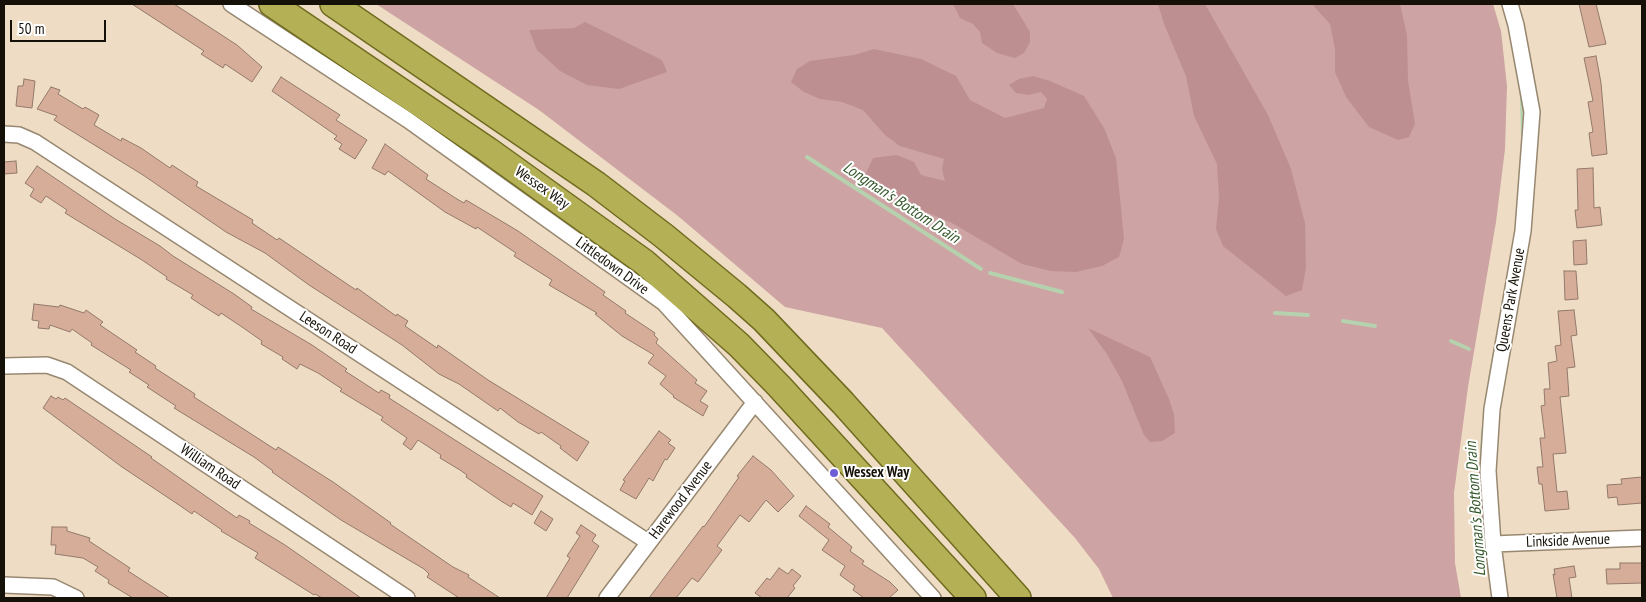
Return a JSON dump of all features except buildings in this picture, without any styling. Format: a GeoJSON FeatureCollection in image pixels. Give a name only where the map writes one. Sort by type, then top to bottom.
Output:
{"type":"FeatureCollection","features":[{"type":"Feature","properties":{"kind":"highway","name":"Wessex Way"},"geometry":{"type":"LineString","coordinates":[[272,4],[488,150],[644,262],[726,333],[779,386],[973,598]]}},
{"type":"Feature","properties":{"kind":"highway"},"geometry":{"type":"LineString","coordinates":[[333,4],[596,184],[664,236],[764,320],[843,403],[1018,598]]}},
{"type":"Feature","properties":{"kind":"street","name":"Littledown Drive"},"geometry":{"type":"LineString","coordinates":[[231,4],[408,120],[664,303],[932,598]]}},
{"type":"Feature","properties":{"kind":"street","name":"Queens Park Avenue"},"geometry":{"type":"LineString","coordinates":[[1500,598],[1493,544],[1488,471],[1492,409],[1523,231],[1532,112],[1516,25],[1510,4]]}},
{"type":"Feature","properties":{"kind":"street","name":"Leeson Road"},"geometry":{"type":"LineString","coordinates":[[4,134],[19,135],[35,142],[648,542]]}},
{"type":"Feature","properties":{"kind":"street","name":"William Road"},"geometry":{"type":"LineString","coordinates":[[4,366],[47,365],[67,372],[407,598]]}},
{"type":"Feature","properties":{"kind":"street","name":"Harewood Avenue"},"geometry":{"type":"LineString","coordinates":[[607,598],[755,402]]}},
{"type":"Feature","properties":{"kind":"street","name":"Linkside Avenue"},"geometry":{"type":"LineString","coordinates":[[1493,544],[1642,538]]}},
{"type":"Feature","properties":{"kind":"street"},"geometry":{"type":"LineString","coordinates":[[4,585],[53,587],[76,598]]}},
{"type":"Feature","properties":{"kind":"shaded area"},"geometry":{"type":"Polygon","coordinates":[[[376,4],[1493,4],[1501,31],[1507,86],[1505,149],[1496,222],[1468,387],[1454,493],[1455,563],[1461,598],[1113,598],[1099,569],[1075,538],[882,328],[785,307],[678,216],[539,110],[376,4]]]}},
{"type":"Feature","properties":{"kind":"shaded area"},"geometry":{"type":"Polygon","coordinates":[[[953,4],[1013,4],[1030,32],[1030,42],[1024,53],[1015,58],[997,53],[982,43],[980,32],[973,24],[960,18],[953,4]]]}},
{"type":"Feature","properties":{"kind":"shaded area"},"geometry":{"type":"Polygon","coordinates":[[[1158,4],[1205,4],[1268,115],[1291,169],[1305,223],[1306,267],[1302,290],[1286,296],[1223,246],[1216,229],[1219,197],[1217,164],[1194,116],[1186,76],[1164,24],[1158,4]]]}},
{"type":"Feature","properties":{"kind":"shaded area"},"geometry":{"type":"Polygon","coordinates":[[[1312,4],[1400,4],[1407,35],[1408,81],[1415,124],[1409,137],[1398,140],[1369,127],[1346,97],[1335,72],[1335,49],[1330,24],[1312,4]]]}},
{"type":"Feature","properties":{"kind":"shaded area"},"geometry":{"type":"Polygon","coordinates":[[[585,22],[662,60],[667,72],[619,89],[587,85],[560,71],[537,50],[529,30],[574,28],[585,22]]]}},
{"type":"Feature","properties":{"kind":"shaded area"},"geometry":{"type":"Polygon","coordinates":[[[874,49],[921,59],[956,76],[970,100],[1005,118],[1044,108],[1047,99],[1041,92],[1028,95],[1016,93],[1009,85],[1019,79],[1033,76],[1050,81],[1084,96],[1104,128],[1116,158],[1124,239],[1119,257],[1102,266],[1076,272],[1051,271],[1022,264],[952,223],[870,188],[866,173],[873,158],[897,155],[914,162],[921,175],[945,181],[942,169],[944,159],[900,146],[885,135],[863,110],[842,102],[820,99],[804,92],[791,82],[797,69],[810,61],[854,55],[874,49]]]}},
{"type":"Feature","properties":{"kind":"shaded area"},"geometry":{"type":"Polygon","coordinates":[[[1088,328],[1150,357],[1174,414],[1175,433],[1162,441],[1150,442],[1144,435],[1122,381],[1107,354],[1088,328]]]}},
{"type":"Feature","properties":{"kind":"waterway"},"geometry":{"type":"LineString","coordinates":[[1522,97],[1523,137]]}},
{"type":"Feature","properties":{"kind":"waterway","name":"Longman's Bottom Drain"},"geometry":{"type":"LineString","coordinates":[[807,157],[981,269]]}},
{"type":"Feature","properties":{"kind":"waterway","name":"Longman's Bottom Drain"},"geometry":{"type":"LineString","coordinates":[[990,273],[1062,292]]}},
{"type":"Feature","properties":{"kind":"waterway","name":"Longman's Bottom Drain"},"geometry":{"type":"LineString","coordinates":[[1275,313],[1308,315]]}},
{"type":"Feature","properties":{"kind":"waterway","name":"Longman's Bottom Drain"},"geometry":{"type":"LineString","coordinates":[[1343,321],[1375,326]]}},
{"type":"Feature","properties":{"kind":"waterway","name":"Longman's Bottom Drain"},"geometry":{"type":"LineString","coordinates":[[1451,341],[1469,349]]}},
{"type":"Feature","properties":{"kind":"waterway","name":"Longman's Bottom Drain"},"geometry":{"type":"LineString","coordinates":[[1490,379],[1495,352]]}},
{"type":"Feature","properties":{"kind":"waterway","name":"Longman's Bottom Drain"},"geometry":{"type":"LineString","coordinates":[[1482,461],[1483,431]]}},
{"type":"Feature","properties":{"kind":"place","name":"Wessex Way"},"geometry":{"type":"Point","coordinates":[834,473]}}]}
